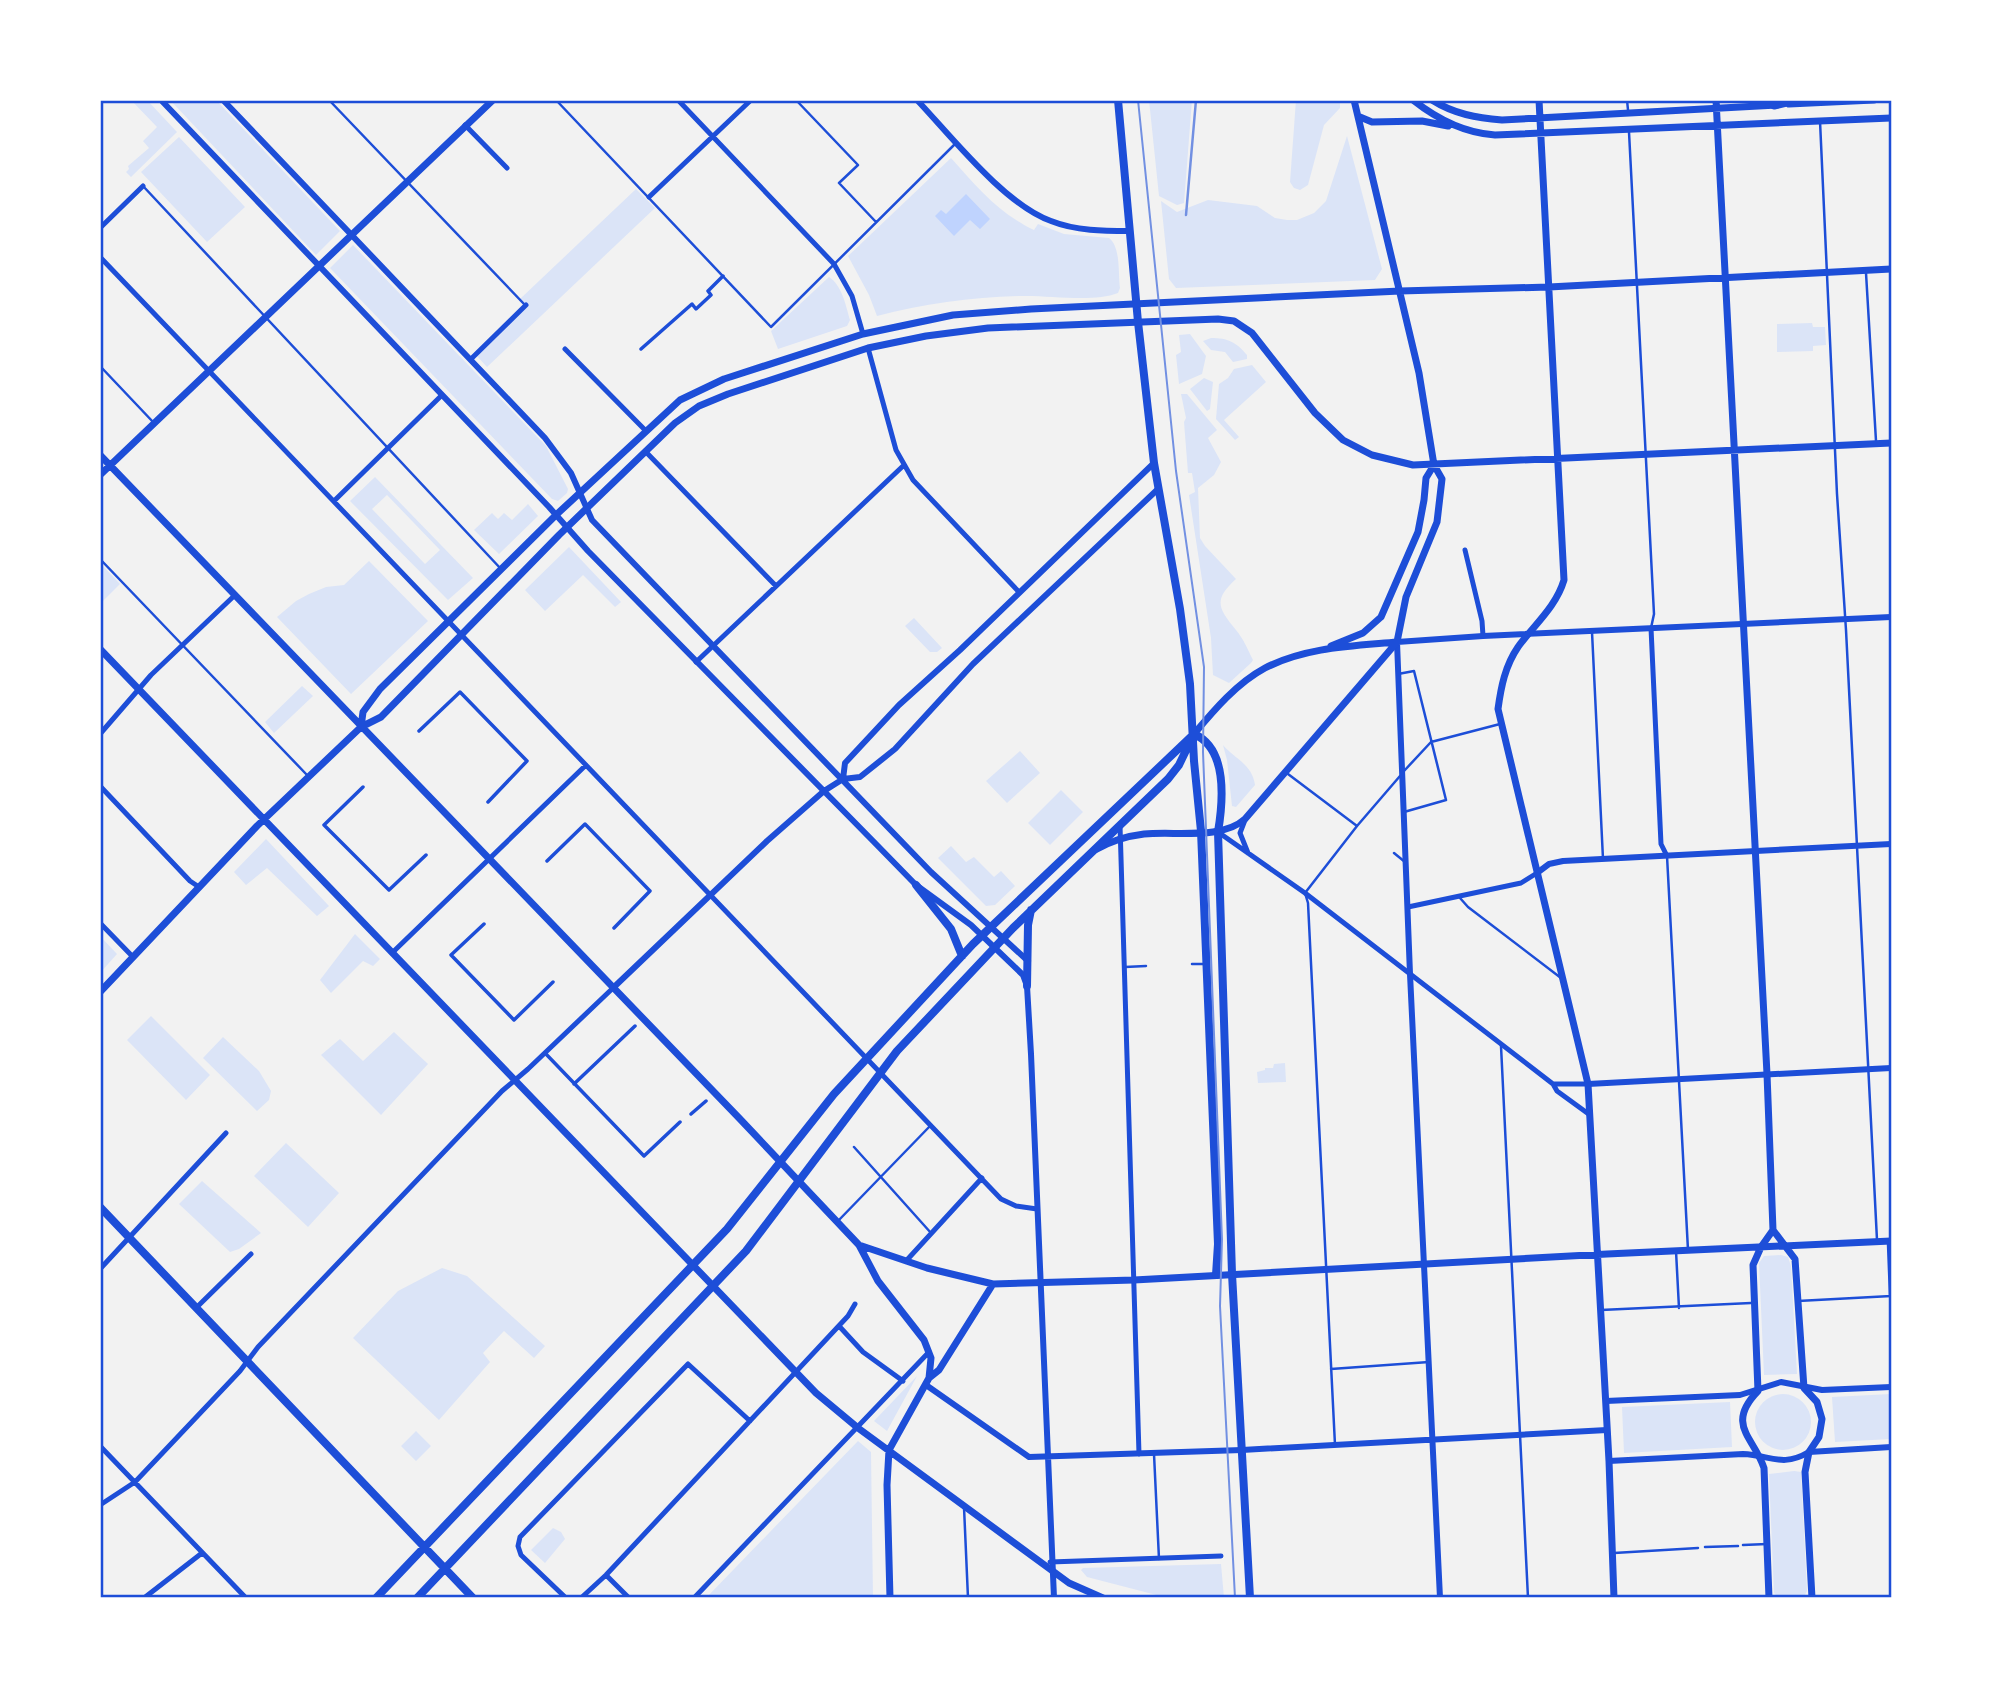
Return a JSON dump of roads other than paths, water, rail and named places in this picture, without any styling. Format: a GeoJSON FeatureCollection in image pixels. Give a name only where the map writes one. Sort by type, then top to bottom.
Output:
{"type":"FeatureCollection","features":[{"type":"Feature","properties":{"kind":"highway"},"geometry":{"type":"LineString","coordinates":[[1774,105],[1794,100]]}},
{"type":"Feature","properties":{"kind":"main road"},"geometry":{"type":"LineString","coordinates":[[100,475],[493,100]]}},
{"type":"Feature","properties":{"kind":"main road"},"geometry":{"type":"LineString","coordinates":[[1118,100],[1136,303],[1154,463],[1180,609],[1190,684],[1201,831],[1216,1275]]}},
{"type":"Feature","properties":{"kind":"main road"},"geometry":{"type":"LineString","coordinates":[[1088,855],[1120,839],[1144,834],[1218,832],[1236,827],[1397,642],[1406,597],[1432,539],[1439,513],[1443,479],[1434,466],[1425,403],[1401,291],[1354,100]]}},
{"type":"Feature","properties":{"kind":"main road"},"geometry":{"type":"LineString","coordinates":[[1360,117],[1362,100]]}},
{"type":"Feature","properties":{"kind":"main road"},"geometry":{"type":"LineString","coordinates":[[1413,100],[1431,113],[1463,129]]}},
{"type":"Feature","properties":{"kind":"main road"},"geometry":{"type":"LineString","coordinates":[[1432,100],[1452,110],[1480,118],[1628,113],[1716,104],[1774,105],[1874,100]]}},
{"type":"Feature","properties":{"kind":"main road"},"geometry":{"type":"LineString","coordinates":[[1539,100],[1564,580],[1556,598],[1513,655],[1506,671],[1498,709],[1588,1084],[1614,1598]]}},
{"type":"Feature","properties":{"kind":"main road"},"geometry":{"type":"LineString","coordinates":[[1716,104],[1756,851],[1773,1230],[1795,1259],[1804,1388],[1817,1402],[1822,1419],[1819,1437],[1809,1452],[1805,1472],[1812,1598]]}},
{"type":"Feature","properties":{"kind":"main road"},"geometry":{"type":"LineString","coordinates":[[1360,117],[1373,122],[1422,121],[1495,135],[1891,118]]}},
{"type":"Feature","properties":{"kind":"main road"},"geometry":{"type":"LineString","coordinates":[[361,727],[363,712],[373,697],[556,515],[680,400],[706,385],[863,334],[953,315],[1136,303],[1549,287],[1891,269]]}},
{"type":"Feature","properties":{"kind":"main road"},"geometry":{"type":"LineString","coordinates":[[100,992],[265,820],[361,727],[381,717],[567,527],[686,414],[712,400],[868,348],[955,331],[1031,325],[1218,319],[1234,321],[1252,333],[1315,413],[1343,440],[1390,461],[1434,466],[1557,457],[1891,443]]}},
{"type":"Feature","properties":{"kind":"main road"},"geometry":{"type":"LineString","coordinates":[[100,455],[859,1245],[878,1281],[923,1340],[929,1352],[931,1365],[927,1382]]}},
{"type":"Feature","properties":{"kind":"main road"},"geometry":{"type":"LineString","coordinates":[[376,1598],[733,1221],[834,1094],[991,926],[1194,734],[1236,690],[1266,668],[1325,649],[1363,633],[1381,617],[1418,532],[1426,478],[1434,466]]}},
{"type":"Feature","properties":{"kind":"main road"},"geometry":{"type":"LineString","coordinates":[[1325,649],[1397,642]]}},
{"type":"Feature","properties":{"kind":"main road"},"geometry":{"type":"LineString","coordinates":[[100,649],[816,1393],[858,1428],[1044,1563],[1053,1566],[1069,1583],[1104,1598]]}},
{"type":"Feature","properties":{"kind":"main road"},"geometry":{"type":"LineString","coordinates":[[416,1598],[746,1251],[880,1072],[1004,937],[1168,779],[1179,765],[1194,734]]}},
{"type":"Feature","properties":{"kind":"main road"},"geometry":{"type":"LineString","coordinates":[[1194,734],[1208,743],[1220,776],[1223,794],[1218,832],[1232,1274],[1250,1598]]}},
{"type":"Feature","properties":{"kind":"main road"},"geometry":{"type":"LineString","coordinates":[[916,885],[951,929],[962,956]]}},
{"type":"Feature","properties":{"kind":"main road"},"geometry":{"type":"LineString","coordinates":[[1027,986],[1028,925],[1031,910]]}},
{"type":"Feature","properties":{"kind":"main road"},"geometry":{"type":"LineString","coordinates":[[100,1207],[472,1598]]}},
{"type":"Feature","properties":{"kind":"main road"},"geometry":{"type":"LineString","coordinates":[[1769,1598],[1764,1468],[1760,1454],[1746,1438],[1744,1428],[1746,1408],[1758,1391],[1753,1265],[1773,1230]]}},
{"type":"Feature","properties":{"kind":"main road"},"geometry":{"type":"LineString","coordinates":[[859,1245],[906,1261],[993,1284],[1041,1284],[1889,1241]]}},
{"type":"Feature","properties":{"kind":"main road"},"geometry":{"type":"LineString","coordinates":[[890,1598],[887,1485],[889,1450],[927,1382],[939,1370],[993,1284]]}},
{"type":"Feature","properties":{"kind":"street"},"geometry":{"type":"LineString","coordinates":[[161,100],[696,662],[916,885],[982,935],[1019,970],[1027,986],[1054,1598]]}},
{"type":"Feature","properties":{"kind":"street"},"geometry":{"type":"LineString","coordinates":[[223,100],[352,233],[552,447],[571,473],[592,520],[931,872],[1029,962]]}},
{"type":"Feature","properties":{"kind":"street"},"geometry":{"type":"LineString","coordinates":[[678,100],[834,264],[852,296],[863,334]]}},
{"type":"Feature","properties":{"kind":"street"},"geometry":{"type":"LineString","coordinates":[[649,197],[751,100]]}},
{"type":"Feature","properties":{"kind":"street"},"geometry":{"type":"LineString","coordinates":[[917,100],[1015,201],[1041,217],[1068,227],[1130,231]]}},
{"type":"Feature","properties":{"kind":"street"},"geometry":{"type":"LineString","coordinates":[[466,125],[507,168]]}},
{"type":"Feature","properties":{"kind":"street"},"geometry":{"type":"LineString","coordinates":[[100,228],[144,186]]}},
{"type":"Feature","properties":{"kind":"street"},"geometry":{"type":"LineString","coordinates":[[100,257],[982,1178],[1008,1203],[1037,1209]]}},
{"type":"Feature","properties":{"kind":"street"},"geometry":{"type":"LineString","coordinates":[[641,349],[692,304],[696,309],[711,295],[708,291],[723,276]]}},
{"type":"Feature","properties":{"kind":"street"},"geometry":{"type":"LineString","coordinates":[[471,359],[526,305]]}},
{"type":"Feature","properties":{"kind":"street"},"geometry":{"type":"LineString","coordinates":[[565,348],[645,430]]}},
{"type":"Feature","properties":{"kind":"street"},"geometry":{"type":"LineString","coordinates":[[868,348],[896,450],[903,466],[913,480],[1019,592]]}},
{"type":"Feature","properties":{"kind":"street"},"geometry":{"type":"LineString","coordinates":[[334,501],[442,395]]}},
{"type":"Feature","properties":{"kind":"street"},"geometry":{"type":"LineString","coordinates":[[645,451],[776,586]]}},
{"type":"Feature","properties":{"kind":"street"},"geometry":{"type":"LineString","coordinates":[[843,779],[845,763],[873,732],[1154,463]]}},
{"type":"Feature","properties":{"kind":"street"},"geometry":{"type":"LineString","coordinates":[[696,662],[903,466]]}},
{"type":"Feature","properties":{"kind":"street"},"geometry":{"type":"LineString","coordinates":[[100,1505],[135,1482],[267,1337],[484,1109],[710,894],[824,791],[843,779],[860,777],[895,749],[973,664],[1158,489]]}},
{"type":"Feature","properties":{"kind":"street"},"geometry":{"type":"LineString","coordinates":[[1465,550],[1483,636]]}},
{"type":"Feature","properties":{"kind":"street"},"geometry":{"type":"LineString","coordinates":[[100,734],[151,675],[235,595]]}},
{"type":"Feature","properties":{"kind":"street"},"geometry":{"type":"LineString","coordinates":[[1440,1598],[1397,642],[1891,617]]}},
{"type":"Feature","properties":{"kind":"street"},"geometry":{"type":"LineString","coordinates":[[1651,628],[1661,844],[1667,856]]}},
{"type":"Feature","properties":{"kind":"street"},"geometry":{"type":"LineString","coordinates":[[419,731],[460,692],[527,761],[488,802]]}},
{"type":"Feature","properties":{"kind":"street"},"geometry":{"type":"LineString","coordinates":[[393,953],[586,765]]}},
{"type":"Feature","properties":{"kind":"street"},"geometry":{"type":"LineString","coordinates":[[100,786],[190,881],[199,887]]}},
{"type":"Feature","properties":{"kind":"street"},"geometry":{"type":"LineString","coordinates":[[363,787],[324,825],[389,890],[426,855]]}},
{"type":"Feature","properties":{"kind":"street"},"geometry":{"type":"LineString","coordinates":[[1245,819],[1240,833],[1250,856]]}},
{"type":"Feature","properties":{"kind":"street"},"geometry":{"type":"LineString","coordinates":[[547,862],[586,824],[650,891],[614,928]]}},
{"type":"Feature","properties":{"kind":"street"},"geometry":{"type":"LineString","coordinates":[[1120,825],[1139,1454]]}},
{"type":"Feature","properties":{"kind":"street"},"geometry":{"type":"LineString","coordinates":[[1218,832],[1305,893],[1590,1115]]}},
{"type":"Feature","properties":{"kind":"street"},"geometry":{"type":"LineString","coordinates":[[1408,908],[1521,883],[1556,862],[1891,845]]}},
{"type":"Feature","properties":{"kind":"street"},"geometry":{"type":"LineString","coordinates":[[100,923],[133,957]]}},
{"type":"Feature","properties":{"kind":"street"},"geometry":{"type":"LineString","coordinates":[[484,924],[451,955],[514,1020],[553,982]]}},
{"type":"Feature","properties":{"kind":"street"},"geometry":{"type":"LineString","coordinates":[[574,1084],[635,1026]]}},
{"type":"Feature","properties":{"kind":"street"},"geometry":{"type":"LineString","coordinates":[[545,1053],[644,1156],[680,1122]]}},
{"type":"Feature","properties":{"kind":"street"},"geometry":{"type":"LineString","coordinates":[[1553,1084],[1891,1068]]}},
{"type":"Feature","properties":{"kind":"street"},"geometry":{"type":"LineString","coordinates":[[691,1114],[706,1101]]}},
{"type":"Feature","properties":{"kind":"street"},"geometry":{"type":"LineString","coordinates":[[100,1269],[226,1133]]}},
{"type":"Feature","properties":{"kind":"street"},"geometry":{"type":"LineString","coordinates":[[906,1261],[982,1178]]}},
{"type":"Feature","properties":{"kind":"street"},"geometry":{"type":"LineString","coordinates":[[196,1308],[251,1254]]}},
{"type":"Feature","properties":{"kind":"street"},"geometry":{"type":"LineString","coordinates":[[581,1598],[606,1575],[839,1326],[855,1304]]}},
{"type":"Feature","properties":{"kind":"street"},"geometry":{"type":"LineString","coordinates":[[839,1326],[863,1352],[903,1381]]}},
{"type":"Feature","properties":{"kind":"street"},"geometry":{"type":"LineString","coordinates":[[694,1598],[929,1352]]}},
{"type":"Feature","properties":{"kind":"street"},"geometry":{"type":"LineString","coordinates":[[566,1598],[521,1555],[518,1546],[520,1537],[688,1364],[750,1421]]}},
{"type":"Feature","properties":{"kind":"street"},"geometry":{"type":"LineString","coordinates":[[927,1382],[1029,1457],[1242,1450],[1607,1430]]}},
{"type":"Feature","properties":{"kind":"street"},"geometry":{"type":"LineString","coordinates":[[1606,1401],[1740,1395],[1781,1382],[1822,1390],[1891,1387]]}},
{"type":"Feature","properties":{"kind":"street"},"geometry":{"type":"LineString","coordinates":[[100,1446],[246,1598]]}},
{"type":"Feature","properties":{"kind":"street"},"geometry":{"type":"LineString","coordinates":[[1609,1461],[1760,1454],[1772,1460],[1785,1461],[1797,1459],[1809,1452],[1891,1447]]}},
{"type":"Feature","properties":{"kind":"street"},"geometry":{"type":"LineString","coordinates":[[144,1598],[202,1553]]}},
{"type":"Feature","properties":{"kind":"street"},"geometry":{"type":"LineString","coordinates":[[1053,1566],[1221,1556]]}},
{"type":"Feature","properties":{"kind":"street"},"geometry":{"type":"LineString","coordinates":[[606,1575],[629,1598]]}},
{"type":"Feature","properties":{"kind":"lane"},"geometry":{"type":"LineString","coordinates":[[329,100],[526,305]]}},
{"type":"Feature","properties":{"kind":"lane"},"geometry":{"type":"LineString","coordinates":[[556,100],[772,327],[957,142]]}},
{"type":"Feature","properties":{"kind":"lane"},"geometry":{"type":"LineString","coordinates":[[796,100],[858,165],[839,183],[876,222]]}},
{"type":"Feature","properties":{"kind":"lane"},"geometry":{"type":"LineString","coordinates":[[1628,100],[1628,113]]}},
{"type":"Feature","properties":{"kind":"lane"},"geometry":{"type":"LineString","coordinates":[[1820,121],[1877,1241]]}},
{"type":"Feature","properties":{"kind":"lane"},"geometry":{"type":"LineString","coordinates":[[1629,130],[1654,614],[1651,628]]}},
{"type":"Feature","properties":{"kind":"lane"},"geometry":{"type":"LineString","coordinates":[[144,186],[501,569]]}},
{"type":"Feature","properties":{"kind":"lane"},"geometry":{"type":"LineString","coordinates":[[1866,270],[1876,443]]}},
{"type":"Feature","properties":{"kind":"lane"},"geometry":{"type":"LineString","coordinates":[[100,366],[154,423]]}},
{"type":"Feature","properties":{"kind":"lane"},"geometry":{"type":"LineString","coordinates":[[100,559],[309,777]]}},
{"type":"Feature","properties":{"kind":"lane"},"geometry":{"type":"LineString","coordinates":[[1592,631],[1603,859]]}},
{"type":"Feature","properties":{"kind":"lane"},"geometry":{"type":"LineString","coordinates":[[1398,674],[1414,671],[1446,800],[1404,812]]}},
{"type":"Feature","properties":{"kind":"lane"},"geometry":{"type":"LineString","coordinates":[[1335,1445],[1308,903],[1305,893],[1357,826],[1431,742],[1500,724]]}},
{"type":"Feature","properties":{"kind":"lane"},"geometry":{"type":"LineString","coordinates":[[1285,772],[1357,826]]}},
{"type":"Feature","properties":{"kind":"lane"},"geometry":{"type":"LineString","coordinates":[[1394,853],[1406,862]]}},
{"type":"Feature","properties":{"kind":"lane"},"geometry":{"type":"LineString","coordinates":[[1667,856],[1688,1250]]}},
{"type":"Feature","properties":{"kind":"lane"},"geometry":{"type":"LineString","coordinates":[[1460,898],[1563,980]]}},
{"type":"Feature","properties":{"kind":"lane"},"geometry":{"type":"LineString","coordinates":[[1192,964],[1206,964]]}},
{"type":"Feature","properties":{"kind":"lane"},"geometry":{"type":"LineString","coordinates":[[1124,967],[1146,966]]}},
{"type":"Feature","properties":{"kind":"lane"},"geometry":{"type":"LineString","coordinates":[[1502,1045],[1528,1598]]}},
{"type":"Feature","properties":{"kind":"lane"},"geometry":{"type":"LineString","coordinates":[[837,1222],[931,1125]]}},
{"type":"Feature","properties":{"kind":"lane"},"geometry":{"type":"LineString","coordinates":[[854,1147],[931,1233]]}},
{"type":"Feature","properties":{"kind":"lane"},"geometry":{"type":"LineString","coordinates":[[1798,1301],[1891,1296],[1889,1241]]}},
{"type":"Feature","properties":{"kind":"lane"},"geometry":{"type":"LineString","coordinates":[[1676,1251],[1679,1308]]}},
{"type":"Feature","properties":{"kind":"lane"},"geometry":{"type":"LineString","coordinates":[[1601,1310],[1755,1303]]}},
{"type":"Feature","properties":{"kind":"lane"},"geometry":{"type":"LineString","coordinates":[[1331,1368],[1429,1362]]}},
{"type":"Feature","properties":{"kind":"lane"},"geometry":{"type":"LineString","coordinates":[[1154,1454],[1159,1559]]}},
{"type":"Feature","properties":{"kind":"lane"},"geometry":{"type":"LineString","coordinates":[[964,1504],[968,1598]]}},
{"type":"Feature","properties":{"kind":"lane"},"geometry":{"type":"LineString","coordinates":[[1743,1545],[1767,1545]]}},
{"type":"Feature","properties":{"kind":"lane"},"geometry":{"type":"LineString","coordinates":[[1705,1547],[1738,1546]]}},
{"type":"Feature","properties":{"kind":"lane"},"geometry":{"type":"LineString","coordinates":[[1612,1553],[1698,1548]]}},
{"type":"Feature","properties":{"kind":"water"},"geometry":{"type":"Polygon","coordinates":[[[966,194],[990,219],[980,229],[970,220],[954,236],[935,216],[941,210],[946,214],[966,194]]]}},
{"type":"Feature","properties":{"kind":"tram line"},"geometry":{"type":"LineString","coordinates":[[1138,100],[1176,471],[1204,667],[1203,752],[1222,1239],[1220,1306],[1235,1598]]}},
{"type":"Feature","properties":{"kind":"railway"},"geometry":{"type":"LineString","coordinates":[[1186,215],[1196,100]]}}]}
